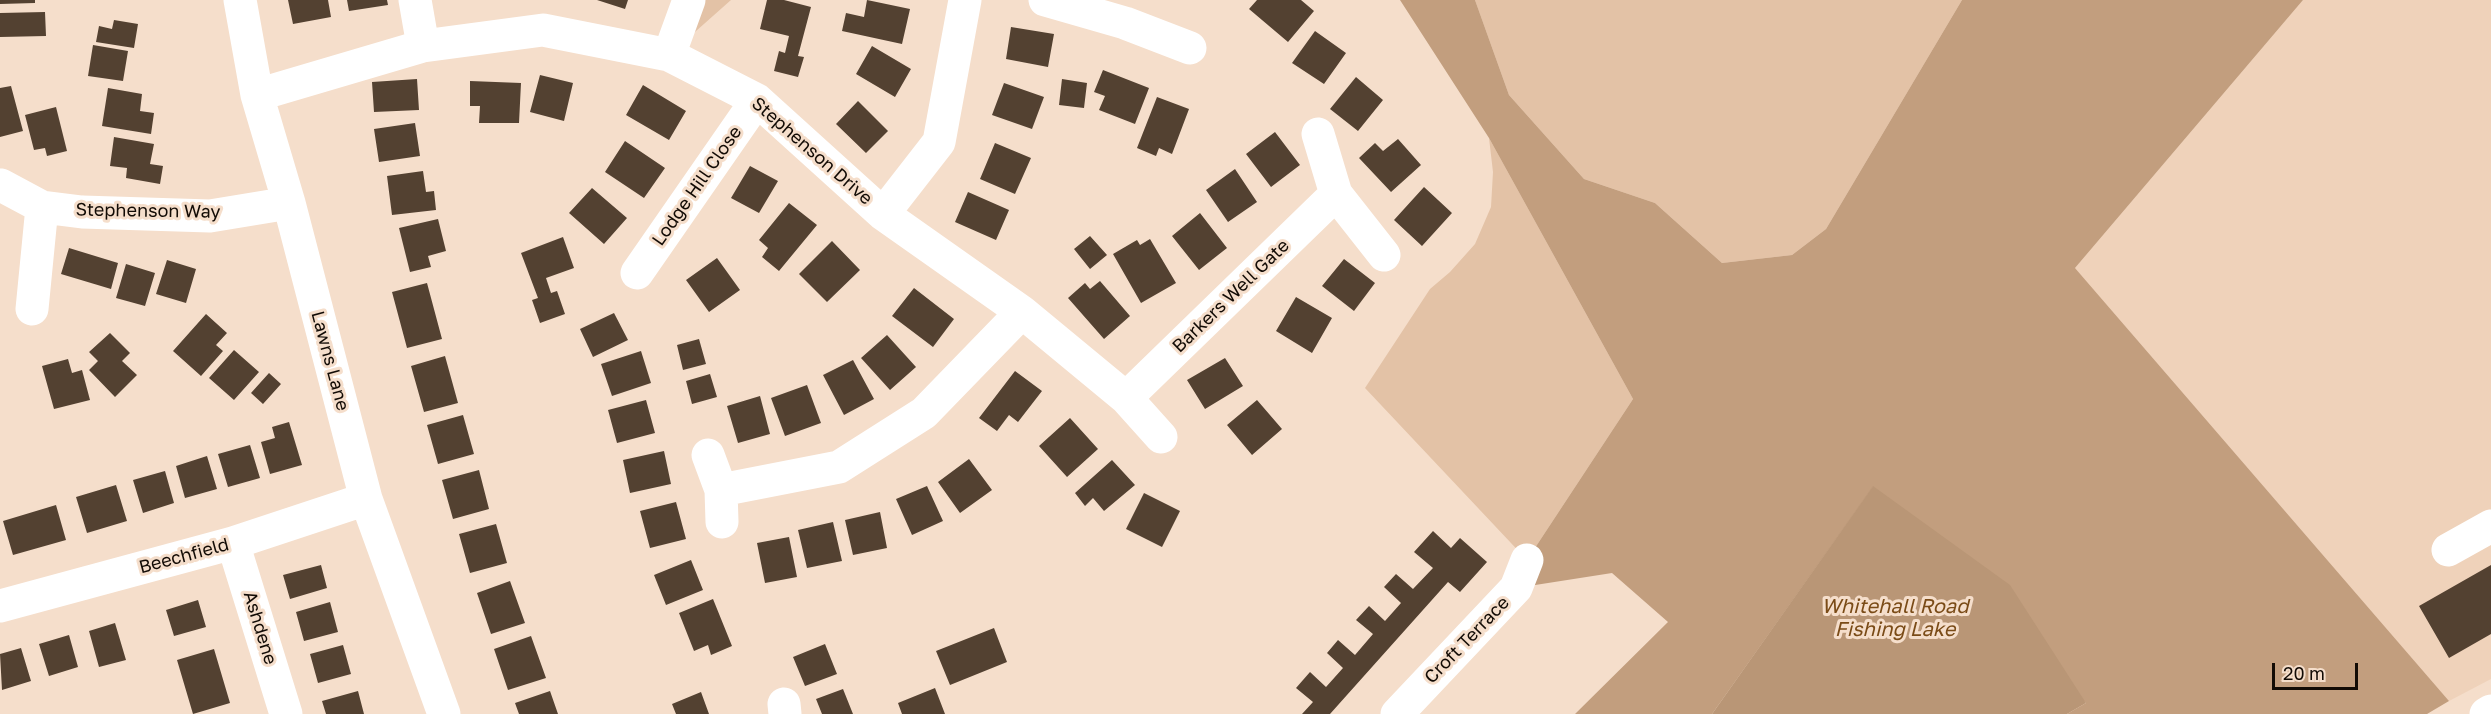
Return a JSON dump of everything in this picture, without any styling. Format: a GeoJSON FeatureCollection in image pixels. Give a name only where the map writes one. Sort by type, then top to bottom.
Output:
{"type":"FeatureCollection","features":[{"type":"Feature","properties":{"kind":"street","name":"Lawns Lane"},"geometry":{"type":"LineString","coordinates":[[240,0],[257,95],[289,203],[366,499],[444,714]]}},
{"type":"Feature","properties":{"kind":"street"},"geometry":{"type":"LineString","coordinates":[[415,0],[423,46]]}},
{"type":"Feature","properties":{"kind":"street"},"geometry":{"type":"LineString","coordinates":[[669,56],[688,0]]}},
{"type":"Feature","properties":{"kind":"street"},"geometry":{"type":"LineString","coordinates":[[883,214],[939,142],[965,0]]}},
{"type":"Feature","properties":{"kind":"street"},"geometry":{"type":"LineString","coordinates":[[1045,0],[1125,23],[1190,48]]}},
{"type":"Feature","properties":{"kind":"street","name":"Stephenson Drive"},"geometry":{"type":"LineString","coordinates":[[257,95],[423,46],[543,30],[669,56],[757,99],[883,214],[1022,312],[1126,398],[1161,437]]}},
{"type":"Feature","properties":{"kind":"street","name":"Lodge Hill Close"},"geometry":{"type":"LineString","coordinates":[[637,273],[757,99]]}},
{"type":"Feature","properties":{"kind":"street"},"geometry":{"type":"LineString","coordinates":[[1318,134],[1336,194],[1384,255]]}},
{"type":"Feature","properties":{"kind":"street","name":"Stephenson Way"},"geometry":{"type":"LineString","coordinates":[[1,185],[42,207],[82,212],[210,216],[289,203]]}},
{"type":"Feature","properties":{"kind":"street","name":"Barkers Well Gate"},"geometry":{"type":"LineString","coordinates":[[1126,398],[1336,194]]}},
{"type":"Feature","properties":{"kind":"street"},"geometry":{"type":"LineString","coordinates":[[32,309],[42,207]]}},
{"type":"Feature","properties":{"kind":"street"},"geometry":{"type":"LineString","coordinates":[[720,490],[839,467],[924,413],[1022,312]]}},
{"type":"Feature","properties":{"kind":"street"},"geometry":{"type":"LineString","coordinates":[[708,455],[720,490],[722,522]]}},
{"type":"Feature","properties":{"kind":"street","name":"Beechfield"},"geometry":{"type":"LineString","coordinates":[[0,606],[233,543],[366,499]]}},
{"type":"Feature","properties":{"kind":"street"},"geometry":{"type":"LineString","coordinates":[[2448,550],[2491,526]]}},
{"type":"Feature","properties":{"kind":"street","name":"Ashdene"},"geometry":{"type":"LineString","coordinates":[[233,543],[286,714]]}},
{"type":"Feature","properties":{"kind":"street","name":"Croft Terrace"},"geometry":{"type":"LineString","coordinates":[[1397,714],[1516,588],[1527,560]]}},
{"type":"Feature","properties":{"kind":"street"},"geometry":{"type":"LineString","coordinates":[[2486,714],[2491,711]]}},
{"type":"Feature","properties":{"kind":"shaded area"},"geometry":{"type":"Polygon","coordinates":[[[689,0],[731,0],[669,55],[689,0]]]}},
{"type":"Feature","properties":{"kind":"shaded area"},"geometry":{"type":"Polygon","coordinates":[[[1400,0],[1475,0],[1509,95],[1584,179],[1655,203],[1722,263],[1792,255],[1826,229],[1962,0],[2303,0],[2075,268],[2449,701],[2427,714],[2067,714],[2086,703],[1873,487],[1712,714],[1575,714],[1668,622],[1612,573],[1516,588],[1527,560],[1633,399],[1489,138],[1400,0]]]}},
{"type":"Feature","properties":{"kind":"shaded area"},"geometry":{"type":"Polygon","coordinates":[[[1475,0],[1962,0],[1826,229],[1792,255],[1722,263],[1655,203],[1584,179],[1509,95],[1475,0]]]}},
{"type":"Feature","properties":{"kind":"shaded area"},"geometry":{"type":"Polygon","coordinates":[[[2303,0],[2491,0],[2491,679],[2449,701],[2075,268],[2303,0]]]}},
{"type":"Feature","properties":{"kind":"shaded area"},"geometry":{"type":"Polygon","coordinates":[[[1489,138],[1633,399],[1527,560],[1365,388],[1430,289],[1450,272],[1475,244],[1491,207],[1493,172],[1489,138]]]}},
{"type":"Feature","properties":{"kind":"water","name":"Whitehall Road Fishing Lake"},"geometry":{"type":"Polygon","coordinates":[[[1873,486],[2010,585],[2086,703],[2067,714],[1712,714],[1873,486]]]}},
{"type":"Feature","properties":{"kind":"building"},"geometry":{"type":"Polygon","coordinates":[[[0,0],[35,0],[35,3],[0,4],[0,0]]]}},
{"type":"Feature","properties":{"kind":"building"},"geometry":{"type":"Polygon","coordinates":[[[288,0],[328,0],[331,17],[293,24],[288,0]]]}},
{"type":"Feature","properties":{"kind":"building"},"geometry":{"type":"Polygon","coordinates":[[[347,0],[387,0],[388,5],[349,11],[347,0]]]}},
{"type":"Feature","properties":{"kind":"building"},"geometry":{"type":"Polygon","coordinates":[[[597,0],[628,0],[625,9],[597,0]]]}},
{"type":"Feature","properties":{"kind":"building"},"geometry":{"type":"Polygon","coordinates":[[[767,0],[784,0],[811,7],[798,56],[804,57],[798,77],[774,71],[779,51],[785,53],[789,36],[760,29],[767,0]]]}},
{"type":"Feature","properties":{"kind":"building"},"geometry":{"type":"Polygon","coordinates":[[[867,0],[910,9],[902,44],[842,31],[846,13],[864,17],[867,0]]]}},
{"type":"Feature","properties":{"kind":"building"},"geometry":{"type":"Polygon","coordinates":[[[1257,0],[1301,0],[1314,11],[1288,42],[1249,9],[1257,0]]]}},
{"type":"Feature","properties":{"kind":"building"},"geometry":{"type":"Polygon","coordinates":[[[45,12],[46,36],[0,37],[0,13],[45,12]]]}},
{"type":"Feature","properties":{"kind":"building"},"geometry":{"type":"Polygon","coordinates":[[[114,20],[138,24],[134,48],[96,42],[99,26],[112,29],[114,20]]]}},
{"type":"Feature","properties":{"kind":"building"},"geometry":{"type":"Polygon","coordinates":[[[1011,27],[1054,34],[1048,67],[1006,59],[1011,27]]]}},
{"type":"Feature","properties":{"kind":"building"},"geometry":{"type":"Polygon","coordinates":[[[1315,31],[1346,53],[1324,84],[1292,63],[1315,31]]]}},
{"type":"Feature","properties":{"kind":"building"},"geometry":{"type":"Polygon","coordinates":[[[93,45],[128,51],[123,81],[88,76],[93,45]]]}},
{"type":"Feature","properties":{"kind":"building"},"geometry":{"type":"Polygon","coordinates":[[[872,46],[911,69],[895,97],[856,74],[872,46]]]}},
{"type":"Feature","properties":{"kind":"building"},"geometry":{"type":"Polygon","coordinates":[[[1103,70],[1149,88],[1135,124],[1099,110],[1105,96],[1094,92],[1103,70]]]}},
{"type":"Feature","properties":{"kind":"building"},"geometry":{"type":"Polygon","coordinates":[[[540,75],[573,83],[564,121],[530,112],[540,75]]]}},
{"type":"Feature","properties":{"kind":"building"},"geometry":{"type":"Polygon","coordinates":[[[1356,77],[1383,100],[1358,131],[1330,109],[1356,77]]]}},
{"type":"Feature","properties":{"kind":"building"},"geometry":{"type":"Polygon","coordinates":[[[417,79],[419,110],[374,112],[372,82],[417,79]]]}},
{"type":"Feature","properties":{"kind":"building"},"geometry":{"type":"Polygon","coordinates":[[[1062,79],[1087,83],[1084,108],[1059,105],[1062,79]]]}},
{"type":"Feature","properties":{"kind":"building"},"geometry":{"type":"Polygon","coordinates":[[[470,81],[521,83],[519,123],[479,123],[480,106],[470,106],[470,81]]]}},
{"type":"Feature","properties":{"kind":"building"},"geometry":{"type":"Polygon","coordinates":[[[1004,83],[1044,97],[1032,129],[992,115],[1004,83]]]}},
{"type":"Feature","properties":{"kind":"building"},"geometry":{"type":"Polygon","coordinates":[[[643,85],[686,111],[669,140],[626,115],[643,85]]]}},
{"type":"Feature","properties":{"kind":"building"},"geometry":{"type":"Polygon","coordinates":[[[11,86],[23,131],[0,137],[0,88],[11,86]]]}},
{"type":"Feature","properties":{"kind":"building"},"geometry":{"type":"Polygon","coordinates":[[[108,88],[142,94],[140,111],[154,113],[151,134],[102,126],[108,88]]]}},
{"type":"Feature","properties":{"kind":"building"},"geometry":{"type":"Polygon","coordinates":[[[1157,97],[1189,109],[1172,154],[1159,148],[1156,156],[1137,148],[1157,97]]]}},
{"type":"Feature","properties":{"kind":"building"},"geometry":{"type":"Polygon","coordinates":[[[858,101],[888,131],[866,153],[836,124],[858,101]]]}},
{"type":"Feature","properties":{"kind":"building"},"geometry":{"type":"Polygon","coordinates":[[[56,107],[67,151],[47,156],[45,148],[34,150],[25,115],[56,107]]]}},
{"type":"Feature","properties":{"kind":"building"},"geometry":{"type":"Polygon","coordinates":[[[415,123],[420,156],[379,162],[374,129],[415,123]]]}},
{"type":"Feature","properties":{"kind":"building"},"geometry":{"type":"Polygon","coordinates":[[[1275,132],[1300,165],[1271,187],[1246,154],[1275,132]]]}},
{"type":"Feature","properties":{"kind":"building"},"geometry":{"type":"Polygon","coordinates":[[[114,137],[154,144],[150,164],[163,166],[160,184],[126,178],[127,168],[110,166],[114,137]]]}},
{"type":"Feature","properties":{"kind":"building"},"geometry":{"type":"Polygon","coordinates":[[[1398,139],[1421,165],[1391,192],[1359,158],[1375,143],[1383,151],[1398,139]]]}},
{"type":"Feature","properties":{"kind":"building"},"geometry":{"type":"Polygon","coordinates":[[[625,141],[665,168],[644,198],[605,172],[625,141]]]}},
{"type":"Feature","properties":{"kind":"building"},"geometry":{"type":"Polygon","coordinates":[[[995,143],[1031,158],[1015,194],[980,179],[995,143]]]}},
{"type":"Feature","properties":{"kind":"building"},"geometry":{"type":"Polygon","coordinates":[[[750,166],[778,181],[759,213],[731,198],[750,166]]]}},
{"type":"Feature","properties":{"kind":"building"},"geometry":{"type":"Polygon","coordinates":[[[1235,169],[1257,202],[1228,222],[1206,190],[1235,169]]]}},
{"type":"Feature","properties":{"kind":"building"},"geometry":{"type":"Polygon","coordinates":[[[423,171],[426,192],[434,191],[436,210],[392,215],[387,176],[423,171]]]}},
{"type":"Feature","properties":{"kind":"building"},"geometry":{"type":"Polygon","coordinates":[[[1424,187],[1452,213],[1422,246],[1394,220],[1424,187]]]}},
{"type":"Feature","properties":{"kind":"building"},"geometry":{"type":"Polygon","coordinates":[[[592,188],[627,218],[604,244],[569,213],[592,188]]]}},
{"type":"Feature","properties":{"kind":"building"},"geometry":{"type":"Polygon","coordinates":[[[968,192],[1009,210],[996,240],[955,222],[968,192]]]}},
{"type":"Feature","properties":{"kind":"building"},"geometry":{"type":"Polygon","coordinates":[[[789,203],[817,225],[779,271],[762,257],[768,248],[759,240],[789,203]]]}},
{"type":"Feature","properties":{"kind":"building"},"geometry":{"type":"Polygon","coordinates":[[[1200,213],[1227,248],[1199,270],[1172,236],[1200,213]]]}},
{"type":"Feature","properties":{"kind":"building"},"geometry":{"type":"Polygon","coordinates":[[[438,219],[446,251],[428,256],[431,267],[410,272],[399,228],[438,219]]]}},
{"type":"Feature","properties":{"kind":"building"},"geometry":{"type":"Polygon","coordinates":[[[1090,236],[1107,255],[1090,269],[1074,249],[1090,236]]]}},
{"type":"Feature","properties":{"kind":"building"},"geometry":{"type":"Polygon","coordinates":[[[563,237],[574,268],[546,278],[551,293],[557,291],[565,314],[540,323],[532,300],[538,298],[521,253],[563,237]]]}},
{"type":"Feature","properties":{"kind":"building"},"geometry":{"type":"Polygon","coordinates":[[[1150,239],[1176,283],[1141,303],[1113,254],[1137,240],[1140,245],[1150,239]]]}},
{"type":"Feature","properties":{"kind":"building"},"geometry":{"type":"Polygon","coordinates":[[[832,241],[860,270],[827,302],[799,274],[832,241]]]}},
{"type":"Feature","properties":{"kind":"building"},"geometry":{"type":"Polygon","coordinates":[[[69,248],[118,263],[111,289],[61,274],[69,248]]]}},
{"type":"Feature","properties":{"kind":"building"},"geometry":{"type":"Polygon","coordinates":[[[717,258],[740,290],[709,312],[686,280],[717,258]]]}},
{"type":"Feature","properties":{"kind":"building"},"geometry":{"type":"Polygon","coordinates":[[[1344,259],[1375,283],[1354,311],[1322,286],[1344,259]]]}},
{"type":"Feature","properties":{"kind":"building"},"geometry":{"type":"Polygon","coordinates":[[[167,260],[196,269],[186,303],[156,294],[167,260]]]}},
{"type":"Feature","properties":{"kind":"building"},"geometry":{"type":"Polygon","coordinates":[[[126,264],[155,273],[145,306],[116,298],[126,264]]]}},
{"type":"Feature","properties":{"kind":"building"},"geometry":{"type":"Polygon","coordinates":[[[1100,281],[1130,316],[1104,339],[1068,298],[1085,283],[1090,289],[1100,281]]]}},
{"type":"Feature","properties":{"kind":"building"},"geometry":{"type":"Polygon","coordinates":[[[427,283],[442,339],[407,348],[392,292],[427,283]]]}},
{"type":"Feature","properties":{"kind":"building"},"geometry":{"type":"Polygon","coordinates":[[[914,288],[954,319],[933,347],[892,316],[914,288]]]}},
{"type":"Feature","properties":{"kind":"building"},"geometry":{"type":"Polygon","coordinates":[[[1296,297],[1332,318],[1312,353],[1276,331],[1296,297]]]}},
{"type":"Feature","properties":{"kind":"building"},"geometry":{"type":"Polygon","coordinates":[[[614,313],[628,340],[593,357],[580,329],[614,313]]]}},
{"type":"Feature","properties":{"kind":"building"},"geometry":{"type":"Polygon","coordinates":[[[206,314],[227,333],[216,345],[223,351],[201,376],[173,351],[206,314]]]}},
{"type":"Feature","properties":{"kind":"building"},"geometry":{"type":"Polygon","coordinates":[[[110,333],[130,353],[122,361],[137,375],[115,397],[89,370],[98,361],[89,352],[110,333]]]}},
{"type":"Feature","properties":{"kind":"building"},"geometry":{"type":"Polygon","coordinates":[[[887,335],[916,367],[890,390],[861,358],[887,335]]]}},
{"type":"Feature","properties":{"kind":"building"},"geometry":{"type":"Polygon","coordinates":[[[699,339],[706,364],[683,370],[677,345],[699,339]]]}},
{"type":"Feature","properties":{"kind":"building"},"geometry":{"type":"Polygon","coordinates":[[[234,350],[259,372],[234,400],[209,378],[234,350]]]}},
{"type":"Feature","properties":{"kind":"building"},"geometry":{"type":"Polygon","coordinates":[[[641,351],[651,383],[612,396],[601,364],[641,351]]]}},
{"type":"Feature","properties":{"kind":"building"},"geometry":{"type":"Polygon","coordinates":[[[445,356],[458,403],[424,412],[411,366],[445,356]]]}},
{"type":"Feature","properties":{"kind":"building"},"geometry":{"type":"Polygon","coordinates":[[[1225,358],[1243,386],[1205,409],[1187,380],[1225,358]]]}},
{"type":"Feature","properties":{"kind":"building"},"geometry":{"type":"Polygon","coordinates":[[[68,359],[72,373],[82,370],[90,400],[54,409],[42,366],[68,359]]]}},
{"type":"Feature","properties":{"kind":"building"},"geometry":{"type":"Polygon","coordinates":[[[853,360],[874,399],[844,415],[823,375],[853,360]]]}},
{"type":"Feature","properties":{"kind":"building"},"geometry":{"type":"Polygon","coordinates":[[[1015,371],[1042,391],[1018,422],[1009,415],[997,431],[979,418],[1015,371]]]}},
{"type":"Feature","properties":{"kind":"building"},"geometry":{"type":"Polygon","coordinates":[[[269,373],[281,384],[263,404],[251,393],[269,373]]]}},
{"type":"Feature","properties":{"kind":"building"},"geometry":{"type":"Polygon","coordinates":[[[710,374],[717,397],[692,404],[686,381],[710,374]]]}},
{"type":"Feature","properties":{"kind":"building"},"geometry":{"type":"Polygon","coordinates":[[[807,385],[821,423],[785,436],[771,398],[807,385]]]}},
{"type":"Feature","properties":{"kind":"building"},"geometry":{"type":"Polygon","coordinates":[[[760,396],[770,434],[738,443],[727,406],[760,396]]]}},
{"type":"Feature","properties":{"kind":"building"},"geometry":{"type":"Polygon","coordinates":[[[646,400],[655,433],[617,443],[608,410],[646,400]]]}},
{"type":"Feature","properties":{"kind":"building"},"geometry":{"type":"Polygon","coordinates":[[[1257,400],[1282,429],[1252,455],[1227,425],[1257,400]]]}},
{"type":"Feature","properties":{"kind":"building"},"geometry":{"type":"Polygon","coordinates":[[[463,415],[474,454],[438,464],[427,425],[463,415]]]}},
{"type":"Feature","properties":{"kind":"building"},"geometry":{"type":"Polygon","coordinates":[[[1070,418],[1098,449],[1067,477],[1039,446],[1070,418]]]}},
{"type":"Feature","properties":{"kind":"building"},"geometry":{"type":"Polygon","coordinates":[[[289,422],[302,465],[270,474],[261,442],[275,438],[272,427],[289,422]]]}},
{"type":"Feature","properties":{"kind":"building"},"geometry":{"type":"Polygon","coordinates":[[[250,445],[260,478],[228,487],[218,454],[250,445]]]}},
{"type":"Feature","properties":{"kind":"building"},"geometry":{"type":"Polygon","coordinates":[[[664,451],[671,484],[630,493],[623,460],[664,451]]]}},
{"type":"Feature","properties":{"kind":"building"},"geometry":{"type":"Polygon","coordinates":[[[207,456],[217,489],[185,498],[176,466],[207,456]]]}},
{"type":"Feature","properties":{"kind":"building"},"geometry":{"type":"Polygon","coordinates":[[[969,459],[992,490],[960,513],[938,482],[969,459]]]}},
{"type":"Feature","properties":{"kind":"building"},"geometry":{"type":"Polygon","coordinates":[[[1112,460],[1135,485],[1104,511],[1093,498],[1085,506],[1075,493],[1112,460]]]}},
{"type":"Feature","properties":{"kind":"building"},"geometry":{"type":"Polygon","coordinates":[[[479,470],[489,509],[453,519],[442,480],[479,470]]]}},
{"type":"Feature","properties":{"kind":"building"},"geometry":{"type":"Polygon","coordinates":[[[165,471],[174,503],[143,513],[133,480],[165,471]]]}},
{"type":"Feature","properties":{"kind":"building"},"geometry":{"type":"Polygon","coordinates":[[[116,485],[127,521],[87,533],[76,497],[116,485]]]}},
{"type":"Feature","properties":{"kind":"building"},"geometry":{"type":"Polygon","coordinates":[[[927,486],[943,521],[912,535],[896,499],[927,486]]]}},
{"type":"Feature","properties":{"kind":"building"},"geometry":{"type":"Polygon","coordinates":[[[1144,493],[1180,511],[1162,547],[1126,529],[1144,493]]]}},
{"type":"Feature","properties":{"kind":"building"},"geometry":{"type":"Polygon","coordinates":[[[676,502],[686,539],[650,548],[640,511],[676,502]]]}},
{"type":"Feature","properties":{"kind":"building"},"geometry":{"type":"Polygon","coordinates":[[[56,505],[66,540],[13,555],[3,521],[56,505]]]}},
{"type":"Feature","properties":{"kind":"building"},"geometry":{"type":"Polygon","coordinates":[[[880,512],[887,548],[853,555],[845,520],[880,512]]]}},
{"type":"Feature","properties":{"kind":"building"},"geometry":{"type":"Polygon","coordinates":[[[833,522],[842,561],[807,568],[798,530],[833,522]]]}},
{"type":"Feature","properties":{"kind":"building"},"geometry":{"type":"Polygon","coordinates":[[[496,524],[507,563],[470,573],[459,534],[496,524]]]}},
{"type":"Feature","properties":{"kind":"building"},"geometry":{"type":"Polygon","coordinates":[[[1433,531],[1451,548],[1460,538],[1487,562],[1460,592],[1448,582],[1330,714],[1302,714],[1313,702],[1296,688],[1310,672],[1326,687],[1343,668],[1327,653],[1338,640],[1355,655],[1373,634],[1356,620],[1369,606],[1385,621],[1401,603],[1384,587],[1396,574],[1413,589],[1433,568],[1414,552],[1433,531]]]}},
{"type":"Feature","properties":{"kind":"building"},"geometry":{"type":"Polygon","coordinates":[[[789,537],[797,577],[765,583],[757,543],[789,537]]]}},
{"type":"Feature","properties":{"kind":"building"},"geometry":{"type":"Polygon","coordinates":[[[691,560],[703,590],[666,605],[654,575],[691,560]]]}},
{"type":"Feature","properties":{"kind":"building"},"geometry":{"type":"Polygon","coordinates":[[[321,565],[327,588],[290,599],[283,575],[321,565]]]}},
{"type":"Feature","properties":{"kind":"building"},"geometry":{"type":"Polygon","coordinates":[[[2491,565],[2491,634],[2449,658],[2419,606],[2491,565]]]}},
{"type":"Feature","properties":{"kind":"building"},"geometry":{"type":"Polygon","coordinates":[[[510,581],[525,623],[491,634],[477,593],[510,581]]]}},
{"type":"Feature","properties":{"kind":"building"},"geometry":{"type":"Polygon","coordinates":[[[713,599],[732,646],[711,655],[708,645],[694,651],[679,613],[713,599]]]}},
{"type":"Feature","properties":{"kind":"building"},"geometry":{"type":"Polygon","coordinates":[[[198,600],[206,627],[174,636],[166,610],[198,600]]]}},
{"type":"Feature","properties":{"kind":"building"},"geometry":{"type":"Polygon","coordinates":[[[330,602],[338,632],[304,641],[296,612],[330,602]]]}},
{"type":"Feature","properties":{"kind":"building"},"geometry":{"type":"Polygon","coordinates":[[[115,623],[126,660],[99,667],[89,631],[115,623]]]}},
{"type":"Feature","properties":{"kind":"building"},"geometry":{"type":"Polygon","coordinates":[[[994,628],[1007,662],[950,685],[936,651],[994,628]]]}},
{"type":"Feature","properties":{"kind":"building"},"geometry":{"type":"Polygon","coordinates":[[[69,635],[78,667],[49,676],[39,644],[69,635]]]}},
{"type":"Feature","properties":{"kind":"building"},"geometry":{"type":"Polygon","coordinates":[[[531,636],[546,678],[508,690],[494,649],[531,636]]]}},
{"type":"Feature","properties":{"kind":"building"},"geometry":{"type":"Polygon","coordinates":[[[825,644],[837,674],[805,686],[793,657],[825,644]]]}},
{"type":"Feature","properties":{"kind":"building"},"geometry":{"type":"Polygon","coordinates":[[[343,645],[351,674],[318,683],[310,654],[343,645]]]}},
{"type":"Feature","properties":{"kind":"building"},"geometry":{"type":"Polygon","coordinates":[[[21,648],[31,681],[2,690],[0,654],[21,648]]]}},
{"type":"Feature","properties":{"kind":"building"},"geometry":{"type":"Polygon","coordinates":[[[214,649],[230,703],[193,714],[177,660],[214,649]]]}},
{"type":"Feature","properties":{"kind":"building"},"geometry":{"type":"Polygon","coordinates":[[[935,688],[945,714],[902,714],[898,703],[935,688]]]}},
{"type":"Feature","properties":{"kind":"building"},"geometry":{"type":"Polygon","coordinates":[[[843,689],[853,714],[822,714],[816,699],[843,689]]]}},
{"type":"Feature","properties":{"kind":"building"},"geometry":{"type":"Polygon","coordinates":[[[358,691],[364,714],[326,714],[322,701],[358,691]]]}},
{"type":"Feature","properties":{"kind":"building"},"geometry":{"type":"Polygon","coordinates":[[[550,691],[558,714],[519,714],[515,703],[550,691]]]}},
{"type":"Feature","properties":{"kind":"building"},"geometry":{"type":"Polygon","coordinates":[[[701,692],[709,714],[676,714],[672,704],[701,692]]]}}]}
